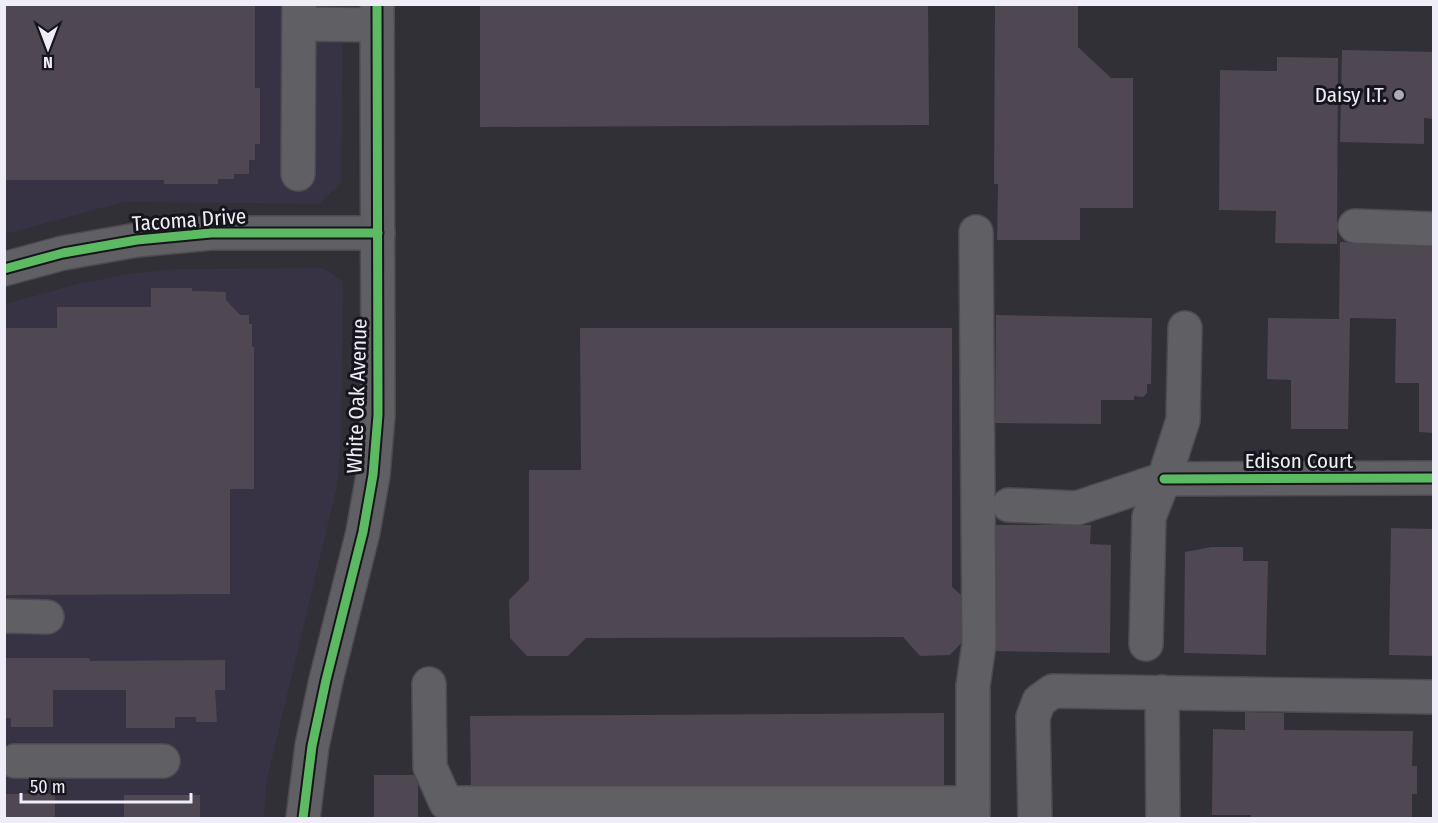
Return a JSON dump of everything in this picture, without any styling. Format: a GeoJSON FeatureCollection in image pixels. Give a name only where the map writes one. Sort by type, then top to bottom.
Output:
{"type":"FeatureCollection","features":[{"type":"Feature","properties":{"kind":"street"},"geometry":{"type":"LineString","coordinates":[[298,174],[299,14],[377,15]]}},
{"type":"Feature","properties":{"kind":"street","name":"White Oak Avenue"},"geometry":{"type":"LineString","coordinates":[[303,819],[312,746],[363,532],[373,475],[378,415],[377,15]]}},
{"type":"Feature","properties":{"kind":"street"},"geometry":{"type":"LineString","coordinates":[[1355,226],[1434,229]]}},
{"type":"Feature","properties":{"kind":"street"},"geometry":{"type":"LineString","coordinates":[[429,684],[430,766],[446,802],[973,811],[973,686],[979,644],[976,232]]}},
{"type":"Feature","properties":{"kind":"street","name":"Tacoma Drive"},"geometry":{"type":"LineString","coordinates":[[4,268],[63,254],[148,239],[211,233],[378,233]]}},
{"type":"Feature","properties":{"kind":"street"},"geometry":{"type":"LineString","coordinates":[[1146,644],[1149,517],[1183,420],[1185,328]]}},
{"type":"Feature","properties":{"kind":"street","name":"Edison Court"},"geometry":{"type":"LineString","coordinates":[[1009,505],[1077,508],[1164,479],[1434,478]]}},
{"type":"Feature","properties":{"kind":"street"},"geometry":{"type":"LineString","coordinates":[[4,616],[47,617]]}},
{"type":"Feature","properties":{"kind":"street"},"geometry":{"type":"LineString","coordinates":[[1035,819],[1033,717],[1039,700],[1053,691],[1434,696]]}},
{"type":"Feature","properties":{"kind":"street"},"geometry":{"type":"LineString","coordinates":[[1162,692],[1163,819]]}},
{"type":"Feature","properties":{"kind":"street"},"geometry":{"type":"LineString","coordinates":[[15,760],[163,761]]}},
{"type":"Feature","properties":{"kind":"shaded area"},"geometry":{"type":"Polygon","coordinates":[[[5,5],[343,5],[341,183],[319,204],[124,202],[5,234],[5,5]]]}},
{"type":"Feature","properties":{"kind":"shaded area"},"geometry":{"type":"Polygon","coordinates":[[[323,268],[343,282],[341,438],[337,486],[266,783],[264,818],[5,818],[5,304],[78,284],[129,274],[177,269],[323,268]]]}},
{"type":"Feature","properties":{"kind":"building"},"geometry":{"type":"Polygon","coordinates":[[[4,4],[255,4],[255,88],[260,88],[260,144],[255,144],[255,160],[249,160],[249,174],[234,174],[234,179],[218,179],[218,184],[164,184],[164,180],[4,180],[4,4]]]}},
{"type":"Feature","properties":{"kind":"building"},"geometry":{"type":"Polygon","coordinates":[[[480,4],[928,4],[929,125],[480,127],[480,4]]]}},
{"type":"Feature","properties":{"kind":"building"},"geometry":{"type":"Polygon","coordinates":[[[995,6],[1078,6],[1078,47],[1111,78],[1133,78],[1133,208],[1080,208],[1080,240],[997,240],[998,184],[994,184],[995,6]]]}},
{"type":"Feature","properties":{"kind":"building"},"geometry":{"type":"Polygon","coordinates":[[[1342,50],[1434,52],[1434,119],[1424,118],[1424,144],[1340,142],[1342,50]]]}},
{"type":"Feature","properties":{"kind":"building"},"geometry":{"type":"Polygon","coordinates":[[[1277,57],[1338,58],[1337,244],[1275,243],[1276,211],[1219,210],[1220,70],[1277,71],[1277,57]]]}},
{"type":"Feature","properties":{"kind":"building"},"geometry":{"type":"Polygon","coordinates":[[[1340,242],[1434,243],[1434,433],[1419,432],[1419,383],[1395,383],[1396,319],[1350,318],[1348,429],[1291,429],[1291,380],[1267,379],[1268,318],[1339,319],[1340,242]]]}},
{"type":"Feature","properties":{"kind":"building"},"geometry":{"type":"Polygon","coordinates":[[[151,288],[192,288],[192,291],[226,292],[226,300],[240,315],[249,315],[249,324],[252,324],[254,489],[230,489],[230,594],[4,595],[4,328],[57,328],[57,307],[151,307],[151,288]]]}},
{"type":"Feature","properties":{"kind":"building"},"geometry":{"type":"Polygon","coordinates":[[[996,315],[1152,318],[1151,384],[1147,384],[1147,393],[1143,397],[1134,396],[1134,400],[1101,400],[1101,424],[995,423],[996,315]]]}},
{"type":"Feature","properties":{"kind":"building"},"geometry":{"type":"Polygon","coordinates":[[[580,328],[952,328],[952,587],[966,599],[966,638],[950,655],[920,656],[903,637],[586,638],[568,656],[527,656],[510,638],[509,600],[529,580],[529,470],[581,470],[580,328]]]}},
{"type":"Feature","properties":{"kind":"building"},"geometry":{"type":"Polygon","coordinates":[[[995,525],[1091,525],[1090,544],[1111,545],[1110,653],[993,651],[995,525]]]}},
{"type":"Feature","properties":{"kind":"building"},"geometry":{"type":"Polygon","coordinates":[[[1391,528],[1434,529],[1434,656],[1389,655],[1391,528]]]}},
{"type":"Feature","properties":{"kind":"building"},"geometry":{"type":"Polygon","coordinates":[[[1211,547],[1243,547],[1243,561],[1268,561],[1266,655],[1184,653],[1185,552],[1211,547]]]}},
{"type":"Feature","properties":{"kind":"building"},"geometry":{"type":"Polygon","coordinates":[[[4,658],[89,658],[90,661],[225,660],[225,690],[215,690],[217,722],[196,722],[196,717],[175,717],[175,728],[126,728],[126,690],[53,690],[53,727],[11,727],[11,718],[4,718],[4,658]]]}},
{"type":"Feature","properties":{"kind":"building"},"geometry":{"type":"Polygon","coordinates":[[[1245,712],[1284,713],[1284,730],[1413,731],[1412,766],[1417,766],[1417,794],[1412,794],[1412,818],[1251,818],[1251,815],[1212,815],[1213,729],[1245,730],[1245,712]]]}},
{"type":"Feature","properties":{"kind":"building"},"geometry":{"type":"Polygon","coordinates":[[[944,713],[944,786],[471,789],[470,716],[944,713]]]}},
{"type":"Feature","properties":{"kind":"building"},"geometry":{"type":"Polygon","coordinates":[[[374,775],[418,775],[418,818],[374,818],[374,775]]]}},
{"type":"Feature","properties":{"kind":"building"},"geometry":{"type":"Polygon","coordinates":[[[4,794],[55,794],[55,818],[4,818],[4,794]]]}},
{"type":"Feature","properties":{"kind":"building"},"geometry":{"type":"Polygon","coordinates":[[[124,795],[200,795],[200,818],[124,818],[124,795]]]}},
{"type":"Feature","properties":{"kind":"cycle path"},"geometry":{"type":"LineString","coordinates":[[303,818],[312,746],[363,532],[373,475],[378,415],[377,4]]}},
{"type":"Feature","properties":{"kind":"cycle path"},"geometry":{"type":"LineString","coordinates":[[4,269],[63,253],[137,240],[211,233],[378,233]]}},
{"type":"Feature","properties":{"kind":"cycle path"},"geometry":{"type":"LineString","coordinates":[[1164,479],[1434,478]]}},
{"type":"Feature","properties":{"kind":"place","name":"Daisy I.T."},"geometry":{"type":"Point","coordinates":[1399,95]}}]}
